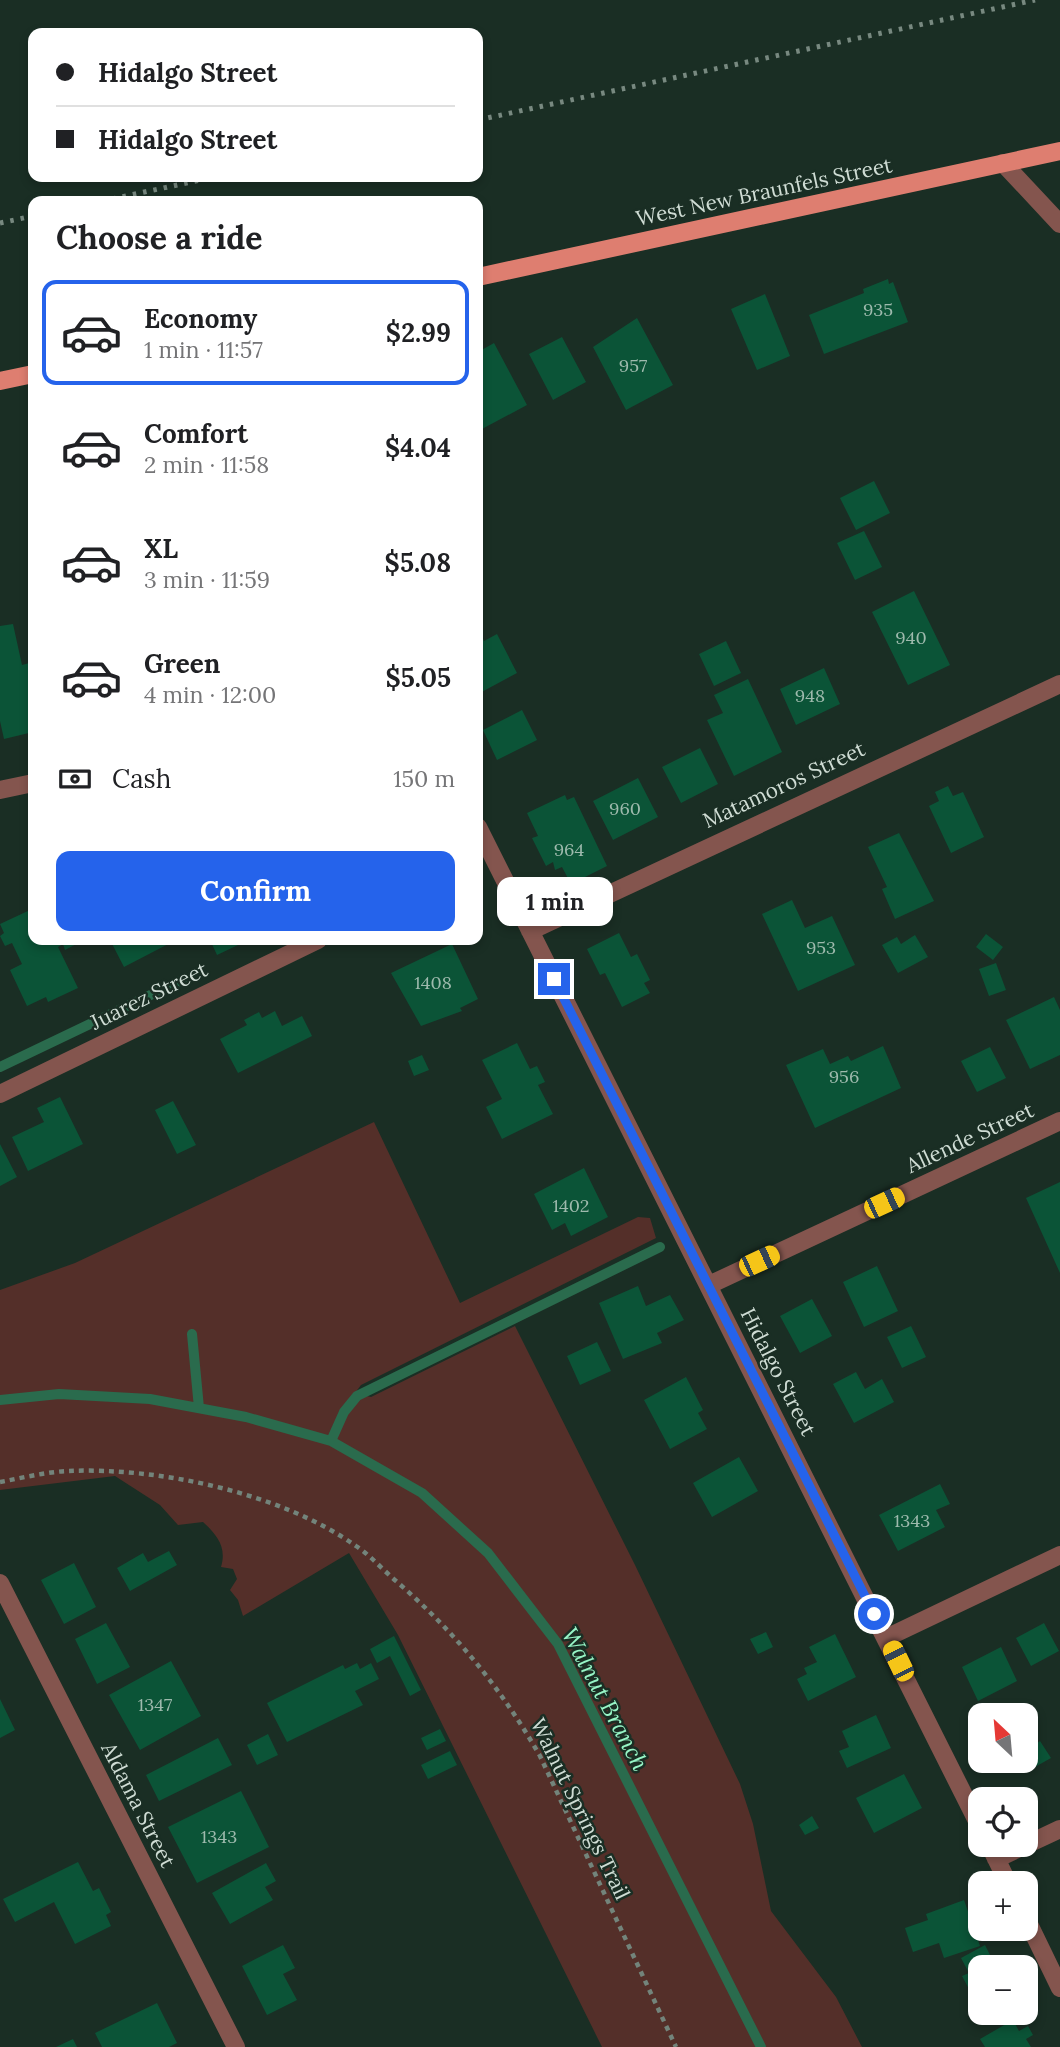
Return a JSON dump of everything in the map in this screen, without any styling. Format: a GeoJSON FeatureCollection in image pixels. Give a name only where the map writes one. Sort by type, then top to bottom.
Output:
{"type":"FeatureCollection","features":[{"type":"Feature","properties":{"kind":"main road","name":"West New Braunfels Street"},"geometry":{"type":"LineString","coordinates":[[483,276],[1060,151]]}},
{"type":"Feature","properties":{"kind":"main road"},"geometry":{"type":"LineString","coordinates":[[0,381],[28,375]]}},
{"type":"Feature","properties":{"kind":"street"},"geometry":{"type":"LineString","coordinates":[[1003,163],[1060,224]]}},
{"type":"Feature","properties":{"kind":"street","name":"Matamoros Street"},"geometry":{"type":"LineString","coordinates":[[530,931],[1060,684]]}},
{"type":"Feature","properties":{"kind":"street"},"geometry":{"type":"LineString","coordinates":[[0,790],[28,784]]}},
{"type":"Feature","properties":{"kind":"street","name":"Hidalgo Street"},"geometry":{"type":"LineString","coordinates":[[485,859],[530,931],[968,1803]]}},
{"type":"Feature","properties":{"kind":"street","name":"Juarez Street"},"geometry":{"type":"LineString","coordinates":[[0,1094],[308,945]]}},
{"type":"Feature","properties":{"kind":"street","name":"Allende Street"},"geometry":{"type":"LineString","coordinates":[[709,1285],[1060,1121]]}},
{"type":"Feature","properties":{"kind":"street"},"geometry":{"type":"LineString","coordinates":[[886,1638],[1060,1555]]}},
{"type":"Feature","properties":{"kind":"street","name":"Aldama Street"},"geometry":{"type":"LineString","coordinates":[[0,1583],[236,2047]]}},
{"type":"Feature","properties":{"kind":"street"},"geometry":{"type":"LineString","coordinates":[[1038,1837],[1060,1829]]}},
{"type":"Feature","properties":{"kind":"street"},"geometry":{"type":"LineString","coordinates":[[1037,1941],[1060,1988]]}},
{"type":"Feature","properties":{"kind":"path","name":"Walnut Springs Trail"},"geometry":{"type":"LineString","coordinates":[[0,1482],[66,1471],[166,1475],[222,1487],[298,1516],[356,1546],[433,1613],[468,1650],[517,1716],[540,1756],[676,2047]]}},
{"type":"Feature","properties":{"kind":"shaded area"},"geometry":{"type":"Polygon","coordinates":[[[374,1122],[460,1303],[638,1217],[650,1218],[656,1238],[361,1385],[355,1393],[371,1397],[515,1326],[635,1565],[740,1784],[753,1824],[771,1911],[836,1997],[862,2047],[602,2047],[398,1635],[349,1553],[243,1616],[238,1600],[230,1590],[237,1579],[233,1569],[221,1567],[222,1547],[213,1532],[203,1522],[178,1525],[160,1505],[115,1476],[0,1490],[0,1290],[75,1263],[374,1122]]]}},
{"type":"Feature","properties":{"kind":"building"},"geometry":{"type":"Polygon","coordinates":[[[888,279],[889,284],[893,282],[908,322],[824,354],[809,315],[864,293],[863,289],[888,279]]]}},
{"type":"Feature","properties":{"kind":"building"},"geometry":{"type":"Polygon","coordinates":[[[765,294],[790,356],[757,370],[731,309],[765,294]]]}},
{"type":"Feature","properties":{"kind":"building"},"geometry":{"type":"Polygon","coordinates":[[[637,318],[673,385],[626,410],[593,347],[637,318]]]}},
{"type":"Feature","properties":{"kind":"building"},"geometry":{"type":"Polygon","coordinates":[[[562,337],[586,382],[553,400],[529,354],[562,337]]]}},
{"type":"Feature","properties":{"kind":"building"},"geometry":{"type":"Polygon","coordinates":[[[494,343],[527,405],[483,428],[483,349],[494,343]]]}},
{"type":"Feature","properties":{"kind":"building"},"geometry":{"type":"Polygon","coordinates":[[[874,481],[890,513],[856,530],[840,498],[874,481]]]}},
{"type":"Feature","properties":{"kind":"building"},"geometry":{"type":"Polygon","coordinates":[[[864,531],[882,567],[855,580],[837,543],[864,531]]]}},
{"type":"Feature","properties":{"kind":"building"},"geometry":{"type":"Polygon","coordinates":[[[914,591],[950,665],[908,685],[872,612],[914,591]]]}},
{"type":"Feature","properties":{"kind":"building"},"geometry":{"type":"Polygon","coordinates":[[[13,624],[22,665],[28,663],[28,733],[4,739],[0,721],[0,626],[13,624]]]}},
{"type":"Feature","properties":{"kind":"building"},"geometry":{"type":"Polygon","coordinates":[[[497,634],[517,673],[483,691],[483,639],[484,641],[497,634]]]}},
{"type":"Feature","properties":{"kind":"building"},"geometry":{"type":"Polygon","coordinates":[[[726,641],[741,673],[714,686],[699,654],[726,641]]]}},
{"type":"Feature","properties":{"kind":"building"},"geometry":{"type":"Polygon","coordinates":[[[824,668],[840,704],[796,725],[780,689],[824,668]]]}},
{"type":"Feature","properties":{"kind":"building"},"geometry":{"type":"Polygon","coordinates":[[[748,679],[782,752],[734,776],[707,720],[723,713],[714,695],[748,679]]]}},
{"type":"Feature","properties":{"kind":"building"},"geometry":{"type":"Polygon","coordinates":[[[522,710],[537,740],[497,760],[483,730],[522,710]]]}},
{"type":"Feature","properties":{"kind":"building"},"geometry":{"type":"Polygon","coordinates":[[[700,748],[718,784],[681,803],[662,767],[700,748]]]}},
{"type":"Feature","properties":{"kind":"building"},"geometry":{"type":"Polygon","coordinates":[[[638,778],[658,817],[613,840],[593,801],[638,778]]]}},
{"type":"Feature","properties":{"kind":"building"},"geometry":{"type":"Polygon","coordinates":[[[948,786],[953,796],[963,792],[984,837],[951,853],[929,806],[939,801],[935,792],[948,786]]]}},
{"type":"Feature","properties":{"kind":"building"},"geometry":{"type":"Polygon","coordinates":[[[565,795],[567,800],[574,797],[607,866],[571,884],[562,867],[555,870],[553,862],[546,866],[532,838],[538,836],[527,813],[565,795]]]}},
{"type":"Feature","properties":{"kind":"building"},"geometry":{"type":"Polygon","coordinates":[[[899,833],[934,901],[895,919],[882,889],[887,887],[868,847],[899,833]]]}},
{"type":"Feature","properties":{"kind":"building"},"geometry":{"type":"Polygon","coordinates":[[[792,900],[805,928],[832,916],[855,965],[798,991],[762,914],[792,900]]]}},
{"type":"Feature","properties":{"kind":"building"},"geometry":{"type":"Polygon","coordinates":[[[28,911],[28,945],[61,945],[58,947],[78,988],[48,1002],[46,997],[27,1006],[10,970],[22,964],[12,943],[5,946],[0,936],[4,933],[0,924],[28,911]]]}},
{"type":"Feature","properties":{"kind":"building"},"geometry":{"type":"Polygon","coordinates":[[[619,933],[631,957],[637,954],[650,980],[644,983],[650,993],[622,1007],[605,973],[600,975],[587,949],[619,933]]]}},
{"type":"Feature","properties":{"kind":"building"},"geometry":{"type":"Polygon","coordinates":[[[986,934],[1003,947],[993,960],[976,947],[986,934]]]}},
{"type":"Feature","properties":{"kind":"building"},"geometry":{"type":"Polygon","coordinates":[[[915,935],[928,957],[898,973],[882,945],[897,937],[901,944],[915,935]]]}},
{"type":"Feature","properties":{"kind":"building"},"geometry":{"type":"Polygon","coordinates":[[[113,945],[166,945],[124,967],[113,945]]]}},
{"type":"Feature","properties":{"kind":"building"},"geometry":{"type":"Polygon","coordinates":[[[212,945],[238,945],[217,955],[212,945]]]}},
{"type":"Feature","properties":{"kind":"building"},"geometry":{"type":"Polygon","coordinates":[[[452,945],[478,999],[460,1008],[462,1011],[421,1026],[391,973],[452,945]]]}},
{"type":"Feature","properties":{"kind":"building"},"geometry":{"type":"Polygon","coordinates":[[[996,963],[1006,990],[989,996],[979,969],[996,963]]]}},
{"type":"Feature","properties":{"kind":"building"},"geometry":{"type":"Polygon","coordinates":[[[1054,997],[1060,1010],[1060,1055],[1030,1069],[1006,1020],[1054,997]]]}},
{"type":"Feature","properties":{"kind":"building"},"geometry":{"type":"Polygon","coordinates":[[[275,1011],[282,1026],[302,1016],[312,1036],[238,1073],[220,1039],[247,1025],[244,1020],[259,1012],[262,1018],[275,1011]]]}},
{"type":"Feature","properties":{"kind":"building"},"geometry":{"type":"Polygon","coordinates":[[[517,1043],[530,1069],[537,1066],[545,1082],[538,1085],[553,1114],[502,1139],[486,1107],[502,1099],[482,1060],[517,1043]]]}},
{"type":"Feature","properties":{"kind":"building"},"geometry":{"type":"Polygon","coordinates":[[[883,1046],[901,1088],[815,1128],[786,1065],[823,1049],[830,1064],[848,1056],[851,1061],[883,1046]]]}},
{"type":"Feature","properties":{"kind":"building"},"geometry":{"type":"Polygon","coordinates":[[[990,1047],[1006,1078],[977,1092],[961,1061],[990,1047]]]}},
{"type":"Feature","properties":{"kind":"building"},"geometry":{"type":"Polygon","coordinates":[[[422,1055],[429,1070],[414,1076],[408,1061],[422,1055]]]}},
{"type":"Feature","properties":{"kind":"building"},"geometry":{"type":"Polygon","coordinates":[[[60,1097],[83,1144],[28,1171],[12,1137],[44,1122],[37,1108],[60,1097]]]}},
{"type":"Feature","properties":{"kind":"building"},"geometry":{"type":"Polygon","coordinates":[[[173,1101],[196,1145],[177,1154],[155,1110],[173,1101]]]}},
{"type":"Feature","properties":{"kind":"building"},"geometry":{"type":"Polygon","coordinates":[[[0,1144],[17,1177],[0,1186],[0,1144]]]}},
{"type":"Feature","properties":{"kind":"building"},"geometry":{"type":"Polygon","coordinates":[[[584,1168],[608,1217],[571,1236],[565,1223],[552,1230],[534,1194],[584,1168]]]}},
{"type":"Feature","properties":{"kind":"building"},"geometry":{"type":"Polygon","coordinates":[[[1060,1182],[1060,1273],[1026,1198],[1060,1182]]]}},
{"type":"Feature","properties":{"kind":"building"},"geometry":{"type":"Polygon","coordinates":[[[877,1266],[898,1311],[864,1327],[843,1282],[877,1266]]]}},
{"type":"Feature","properties":{"kind":"building"},"geometry":{"type":"Polygon","coordinates":[[[638,1286],[646,1306],[670,1295],[684,1320],[657,1333],[662,1343],[623,1359],[599,1303],[638,1286]]]}},
{"type":"Feature","properties":{"kind":"building"},"geometry":{"type":"Polygon","coordinates":[[[812,1299],[832,1336],[800,1353],[780,1316],[812,1299]]]}},
{"type":"Feature","properties":{"kind":"building"},"geometry":{"type":"Polygon","coordinates":[[[911,1326],[926,1357],[902,1368],[887,1337],[911,1326]]]}},
{"type":"Feature","properties":{"kind":"building"},"geometry":{"type":"Polygon","coordinates":[[[597,1342],[611,1371],[580,1385],[567,1356],[597,1342]]]}},
{"type":"Feature","properties":{"kind":"building"},"geometry":{"type":"Polygon","coordinates":[[[856,1372],[865,1389],[882,1379],[894,1402],[854,1423],[833,1384],[856,1372]]]}},
{"type":"Feature","properties":{"kind":"building"},"geometry":{"type":"Polygon","coordinates":[[[686,1377],[703,1410],[698,1413],[707,1429],[670,1449],[644,1400],[686,1377]]]}},
{"type":"Feature","properties":{"kind":"building"},"geometry":{"type":"Polygon","coordinates":[[[739,1457],[758,1491],[712,1517],[693,1483],[739,1457]]]}},
{"type":"Feature","properties":{"kind":"building"},"geometry":{"type":"Polygon","coordinates":[[[940,1484],[950,1504],[936,1510],[945,1527],[898,1551],[879,1515],[940,1484]]]}},
{"type":"Feature","properties":{"kind":"building"},"geometry":{"type":"Polygon","coordinates":[[[169,1551],[177,1565],[130,1591],[117,1568],[143,1553],[148,1562],[169,1551]]]}},
{"type":"Feature","properties":{"kind":"building"},"geometry":{"type":"Polygon","coordinates":[[[74,1563],[96,1607],[64,1624],[41,1580],[74,1563]]]}},
{"type":"Feature","properties":{"kind":"building"},"geometry":{"type":"Polygon","coordinates":[[[106,1623],[130,1667],[97,1684],[75,1639],[106,1623]]]}},
{"type":"Feature","properties":{"kind":"building"},"geometry":{"type":"Polygon","coordinates":[[[1044,1623],[1059,1651],[1031,1666],[1016,1638],[1044,1623]]]}},
{"type":"Feature","properties":{"kind":"building"},"geometry":{"type":"Polygon","coordinates":[[[766,1632],[773,1647],[758,1654],[750,1639],[766,1632]]]}},
{"type":"Feature","properties":{"kind":"building"},"geometry":{"type":"Polygon","coordinates":[[[835,1634],[856,1677],[808,1701],[797,1679],[807,1674],[804,1668],[817,1662],[809,1647],[835,1634]]]}},
{"type":"Feature","properties":{"kind":"building"},"geometry":{"type":"Polygon","coordinates":[[[394,1636],[421,1690],[410,1696],[390,1656],[377,1663],[370,1649],[394,1636]]]}},
{"type":"Feature","properties":{"kind":"building"},"geometry":{"type":"Polygon","coordinates":[[[1001,1647],[1017,1681],[978,1701],[962,1667],[1001,1647]]]}},
{"type":"Feature","properties":{"kind":"building"},"geometry":{"type":"Polygon","coordinates":[[[171,1661],[201,1716],[140,1750],[109,1695],[171,1661]]]}},
{"type":"Feature","properties":{"kind":"building"},"geometry":{"type":"Polygon","coordinates":[[[357,1663],[360,1669],[371,1663],[379,1679],[355,1691],[363,1705],[287,1742],[267,1703],[343,1665],[345,1669],[357,1663]]]}},
{"type":"Feature","properties":{"kind":"building"},"geometry":{"type":"Polygon","coordinates":[[[0,1699],[15,1730],[0,1738],[0,1699]]]}},
{"type":"Feature","properties":{"kind":"building"},"geometry":{"type":"Polygon","coordinates":[[[876,1715],[891,1748],[847,1768],[839,1751],[849,1747],[842,1731],[876,1715]]]}},
{"type":"Feature","properties":{"kind":"building"},"geometry":{"type":"Polygon","coordinates":[[[440,1729],[446,1741],[427,1750],[421,1738],[440,1729]]]}},
{"type":"Feature","properties":{"kind":"building"},"geometry":{"type":"Polygon","coordinates":[[[268,1734],[278,1755],[257,1765],[247,1745],[268,1734]]]}},
{"type":"Feature","properties":{"kind":"building"},"geometry":{"type":"Polygon","coordinates":[[[218,1738],[232,1765],[159,1801],[146,1775],[218,1738]]]}},
{"type":"Feature","properties":{"kind":"building"},"geometry":{"type":"Polygon","coordinates":[[[1040,1741],[1051,1758],[1038,1765],[1040,1741]]]}},
{"type":"Feature","properties":{"kind":"building"},"geometry":{"type":"Polygon","coordinates":[[[450,1751],[457,1765],[428,1779],[421,1765],[450,1751]]]}},
{"type":"Feature","properties":{"kind":"building"},"geometry":{"type":"Polygon","coordinates":[[[904,1774],[922,1808],[874,1833],[856,1798],[904,1774]]]}},
{"type":"Feature","properties":{"kind":"building"},"geometry":{"type":"Polygon","coordinates":[[[241,1791],[269,1847],[197,1883],[168,1827],[241,1791]]]}},
{"type":"Feature","properties":{"kind":"building"},"geometry":{"type":"Polygon","coordinates":[[[812,1816],[819,1828],[805,1835],[799,1825],[812,1816]]]}},
{"type":"Feature","properties":{"kind":"building"},"geometry":{"type":"Polygon","coordinates":[[[78,1862],[93,1891],[99,1888],[111,1912],[106,1915],[111,1926],[75,1944],[54,1902],[15,1922],[3,1899],[78,1862]]]}},
{"type":"Feature","properties":{"kind":"building"},"geometry":{"type":"Polygon","coordinates":[[[266,1863],[276,1881],[265,1887],[273,1900],[230,1924],[212,1893],[266,1863]]]}},
{"type":"Feature","properties":{"kind":"building"},"geometry":{"type":"Polygon","coordinates":[[[964,1900],[968,1912],[968,1941],[978,1941],[980,1946],[944,1958],[939,1943],[913,1952],[905,1928],[928,1920],[926,1914],[964,1900]]]}},
{"type":"Feature","properties":{"kind":"building"},"geometry":{"type":"Polygon","coordinates":[[[283,1945],[295,1968],[283,1974],[297,2000],[267,2015],[242,1966],[283,1945]]]}},
{"type":"Feature","properties":{"kind":"building"},"geometry":{"type":"Polygon","coordinates":[[[985,1945],[990,1955],[968,1955],[968,1971],[961,1958],[985,1945]]]}},
{"type":"Feature","properties":{"kind":"building"},"geometry":{"type":"Polygon","coordinates":[[[968,1973],[968,1987],[962,1976],[968,1973]]]}},
{"type":"Feature","properties":{"kind":"building"},"geometry":{"type":"Polygon","coordinates":[[[157,2003],[177,2043],[169,2047],[102,2047],[95,2033],[157,2003]]]}},
{"type":"Feature","properties":{"kind":"building"},"geometry":{"type":"Polygon","coordinates":[[[1004,2025],[1016,2025],[1019,2031],[1028,2026],[1033,2035],[1026,2039],[1031,2047],[985,2047],[980,2039],[1004,2025]]]}},
{"type":"Feature","properties":{"kind":"building"},"geometry":{"type":"Polygon","coordinates":[[[73,2039],[77,2047],[56,2047],[73,2039]]]}},
{"type":"Feature","properties":{"kind":"waterway"},"geometry":{"type":"LineString","coordinates":[[0,1067],[184,979]]}},
{"type":"Feature","properties":{"kind":"waterway"},"geometry":{"type":"LineString","coordinates":[[331,1441],[344,1412],[357,1396],[660,1247]]}},
{"type":"Feature","properties":{"kind":"waterway"},"geometry":{"type":"LineString","coordinates":[[192,1334],[199,1408]]}},
{"type":"Feature","properties":{"kind":"waterway","name":"Walnut Branch"},"geometry":{"type":"LineString","coordinates":[[0,1400],[59,1394],[150,1399],[246,1417],[331,1441],[422,1493],[488,1553],[558,1644],[761,2047]]}},
{"type":"Feature","properties":{"kind":"railway"},"geometry":{"type":"LineString","coordinates":[[483,119],[1035,0]]}},
{"type":"Feature","properties":{"kind":"railway"},"geometry":{"type":"LineString","coordinates":[[126,196],[191,182]]}},
{"type":"Feature","properties":{"kind":"railway"},"geometry":{"type":"LineString","coordinates":[[0,223],[28,217]]}},
{"type":"Feature","properties":{"kind":"route"},"geometry":{"type":"LineString","coordinates":[[554,979],[874,1614]]}}]}
